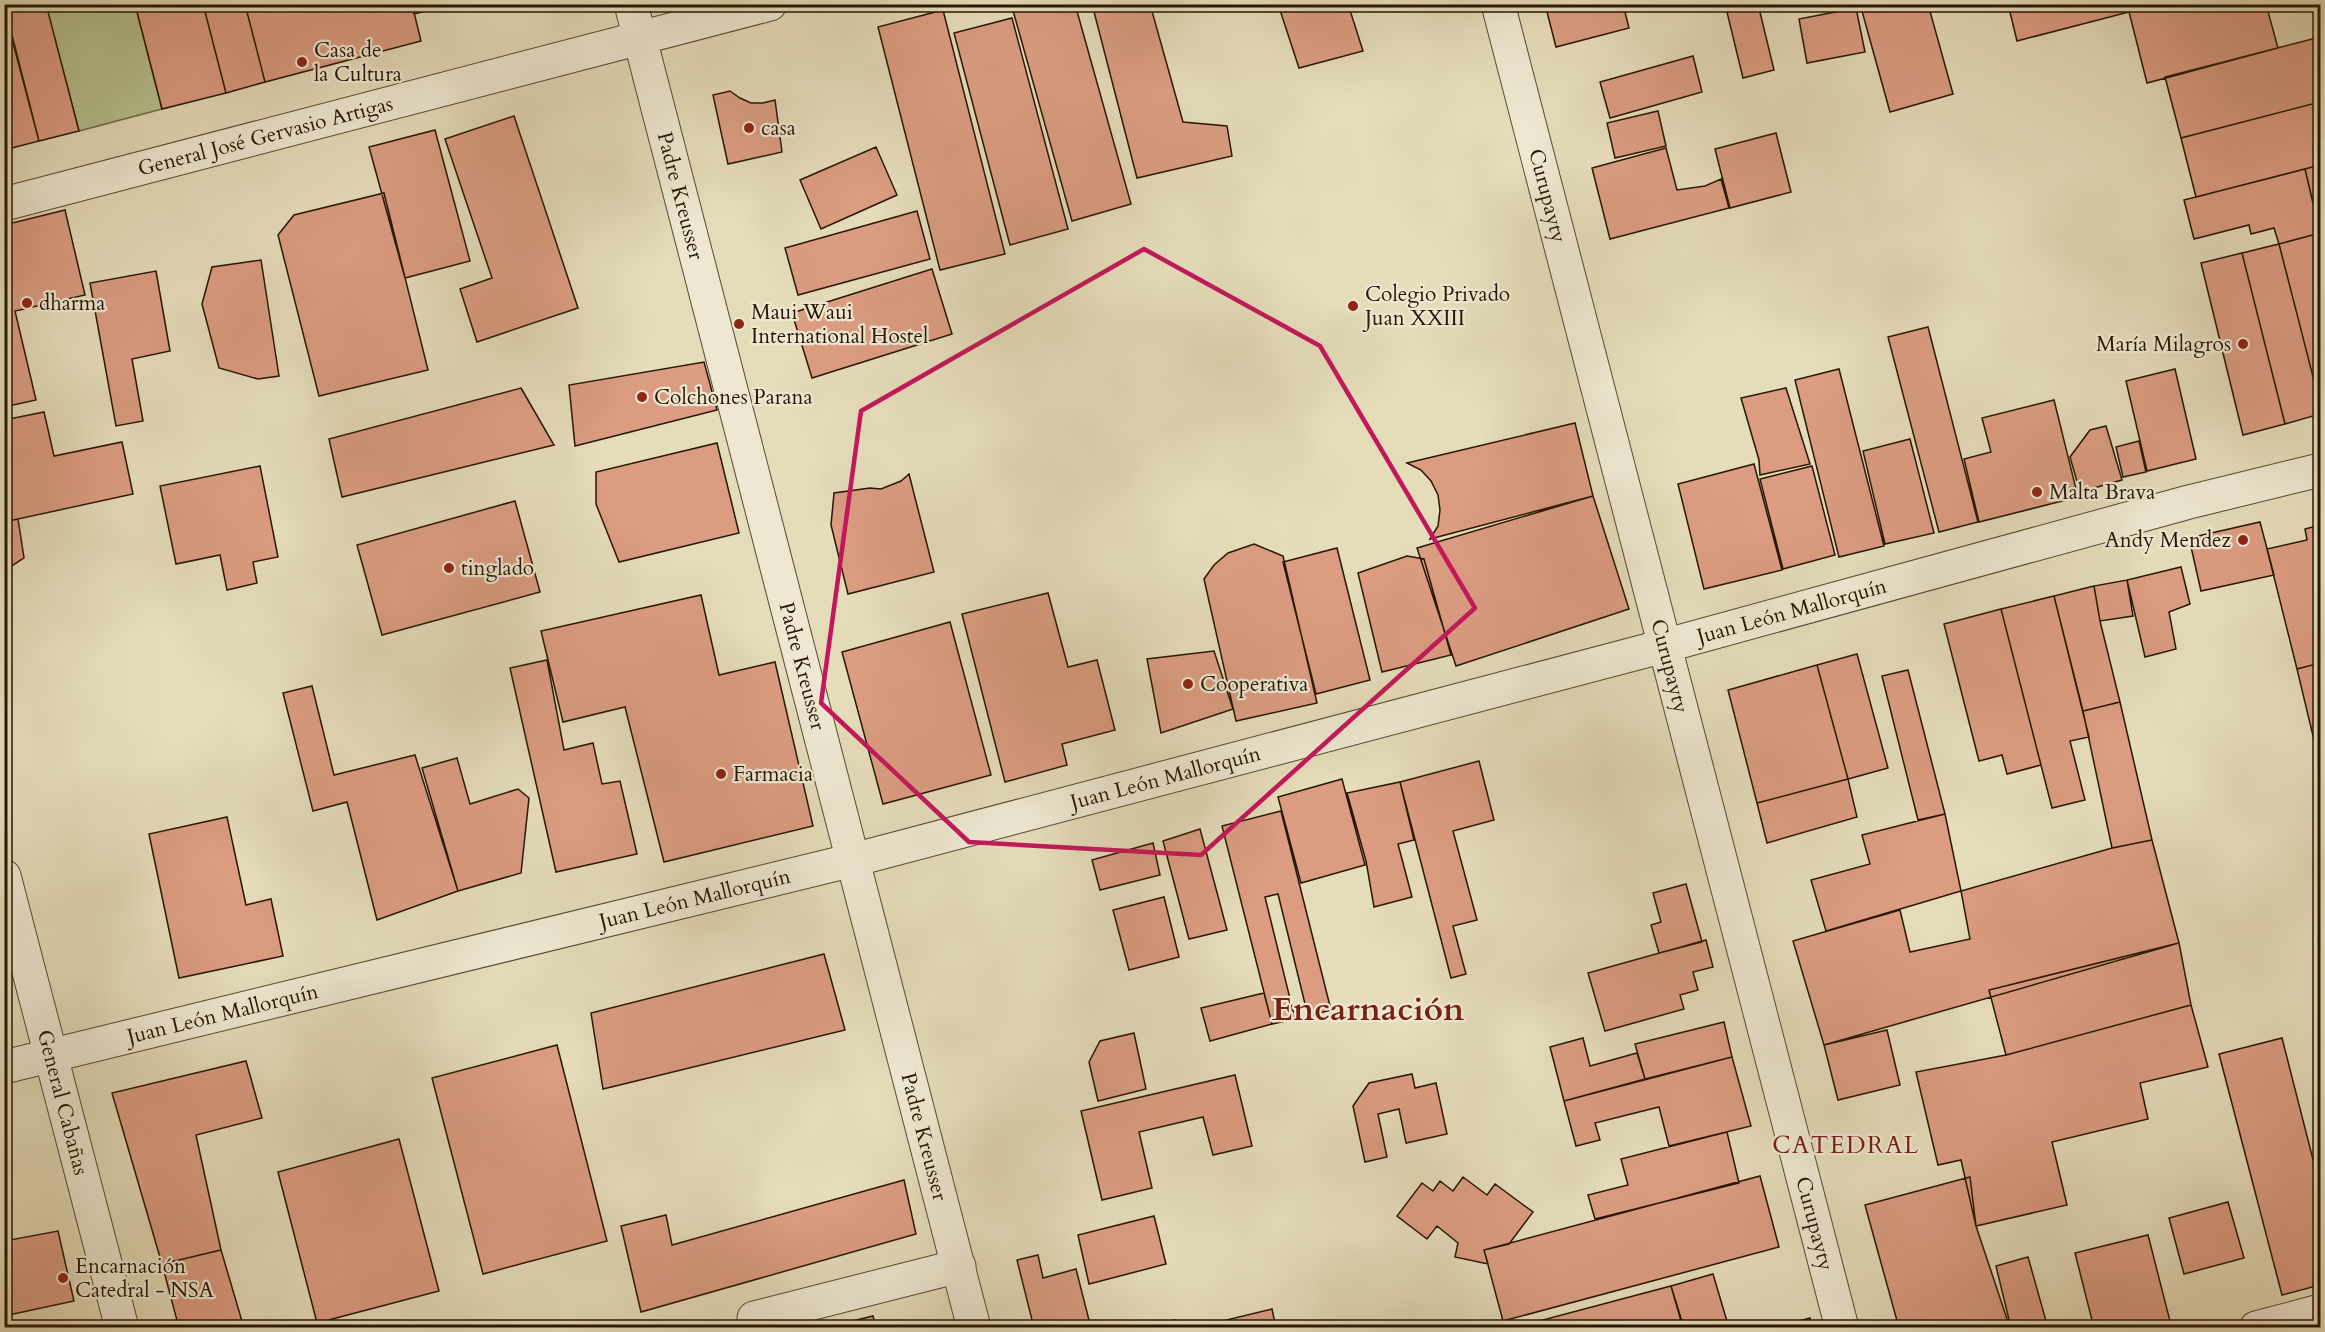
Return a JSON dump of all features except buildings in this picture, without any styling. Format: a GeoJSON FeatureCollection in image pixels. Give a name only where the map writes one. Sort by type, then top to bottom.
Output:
{"type":"FeatureCollection","features":[{"type":"Feature","properties":{"kind":"street","name":"Padre Kreusser"},"geometry":{"type":"LineString","coordinates":[[632,4],[974,1328]]}},
{"type":"Feature","properties":{"kind":"street","name":"General José Gervasio Artigas"},"geometry":{"type":"LineString","coordinates":[[4,204],[770,4]]}},
{"type":"Feature","properties":{"kind":"street","name":"Curupayty"},"geometry":{"type":"LineString","coordinates":[[1498,4],[1842,1328]]}},
{"type":"Feature","properties":{"kind":"street","name":"Juan León Mallorquín"},"geometry":{"type":"LineString","coordinates":[[4,1067],[853,860],[1664,646],[2189,502],[2320,470]]}},
{"type":"Feature","properties":{"kind":"street","name":"General Cabañas"},"geometry":{"type":"LineString","coordinates":[[4,876],[53,1055],[122,1328]]}},
{"type":"Feature","properties":{"kind":"street"},"geometry":{"type":"LineString","coordinates":[[754,1318],[959,1266]]}},
{"type":"Feature","properties":{"kind":"street"},"geometry":{"type":"LineString","coordinates":[[2256,1328],[2320,1311]]}},
{"type":"Feature","properties":{"kind":"highlighted area"},"geometry":{"type":"Polygon","coordinates":[[[1144,249],[1320,346],[1475,608],[1201,855],[969,842],[821,703],[861,411],[1144,249]]]}},
{"type":"Feature","properties":{"kind":"green space"},"geometry":{"type":"Polygon","coordinates":[[[46,5],[135,5],[162,109],[79,131],[46,5]]]}},
{"type":"Feature","properties":{"kind":"place","name":"Casa de la Cultura"},"geometry":{"type":"Point","coordinates":[302,62]}},
{"type":"Feature","properties":{"kind":"place","name":"casa"},"geometry":{"type":"Point","coordinates":[749,128]}},
{"type":"Feature","properties":{"kind":"place","name":"dharma"},"geometry":{"type":"Point","coordinates":[27,303]}},
{"type":"Feature","properties":{"kind":"place","name":"Colegio Privado Juan XXIII"},"geometry":{"type":"Point","coordinates":[1353,306]}},
{"type":"Feature","properties":{"kind":"place","name":"Maui Waui International Hostel"},"geometry":{"type":"Point","coordinates":[739,324]}},
{"type":"Feature","properties":{"kind":"place","name":"María Milagros"},"geometry":{"type":"Point","coordinates":[2243,344]}},
{"type":"Feature","properties":{"kind":"place","name":"Colchones Parana"},"geometry":{"type":"Point","coordinates":[642,397]}},
{"type":"Feature","properties":{"kind":"place","name":"Malta Brava"},"geometry":{"type":"Point","coordinates":[2037,492]}},
{"type":"Feature","properties":{"kind":"place","name":"Andy Mendez"},"geometry":{"type":"Point","coordinates":[2243,540]}},
{"type":"Feature","properties":{"kind":"place","name":"tinglado"},"geometry":{"type":"Point","coordinates":[449,568]}},
{"type":"Feature","properties":{"kind":"place","name":"Cooperativa"},"geometry":{"type":"Point","coordinates":[1188,684]}},
{"type":"Feature","properties":{"kind":"place","name":"Farmacia"},"geometry":{"type":"Point","coordinates":[721,774]}},
{"type":"Feature","properties":{"kind":"place","name":"Encarnación Catedral - NSA"},"geometry":{"type":"Point","coordinates":[63,1278]}},
{"type":"Feature","properties":{"kind":"district","name":"Encarnación"},"geometry":{"type":"Point","coordinates":[1368,1008]}},
{"type":"Feature","properties":{"kind":"district","name":"CATEDRAL"},"geometry":{"type":"Point","coordinates":[1846,1145]}}]}
